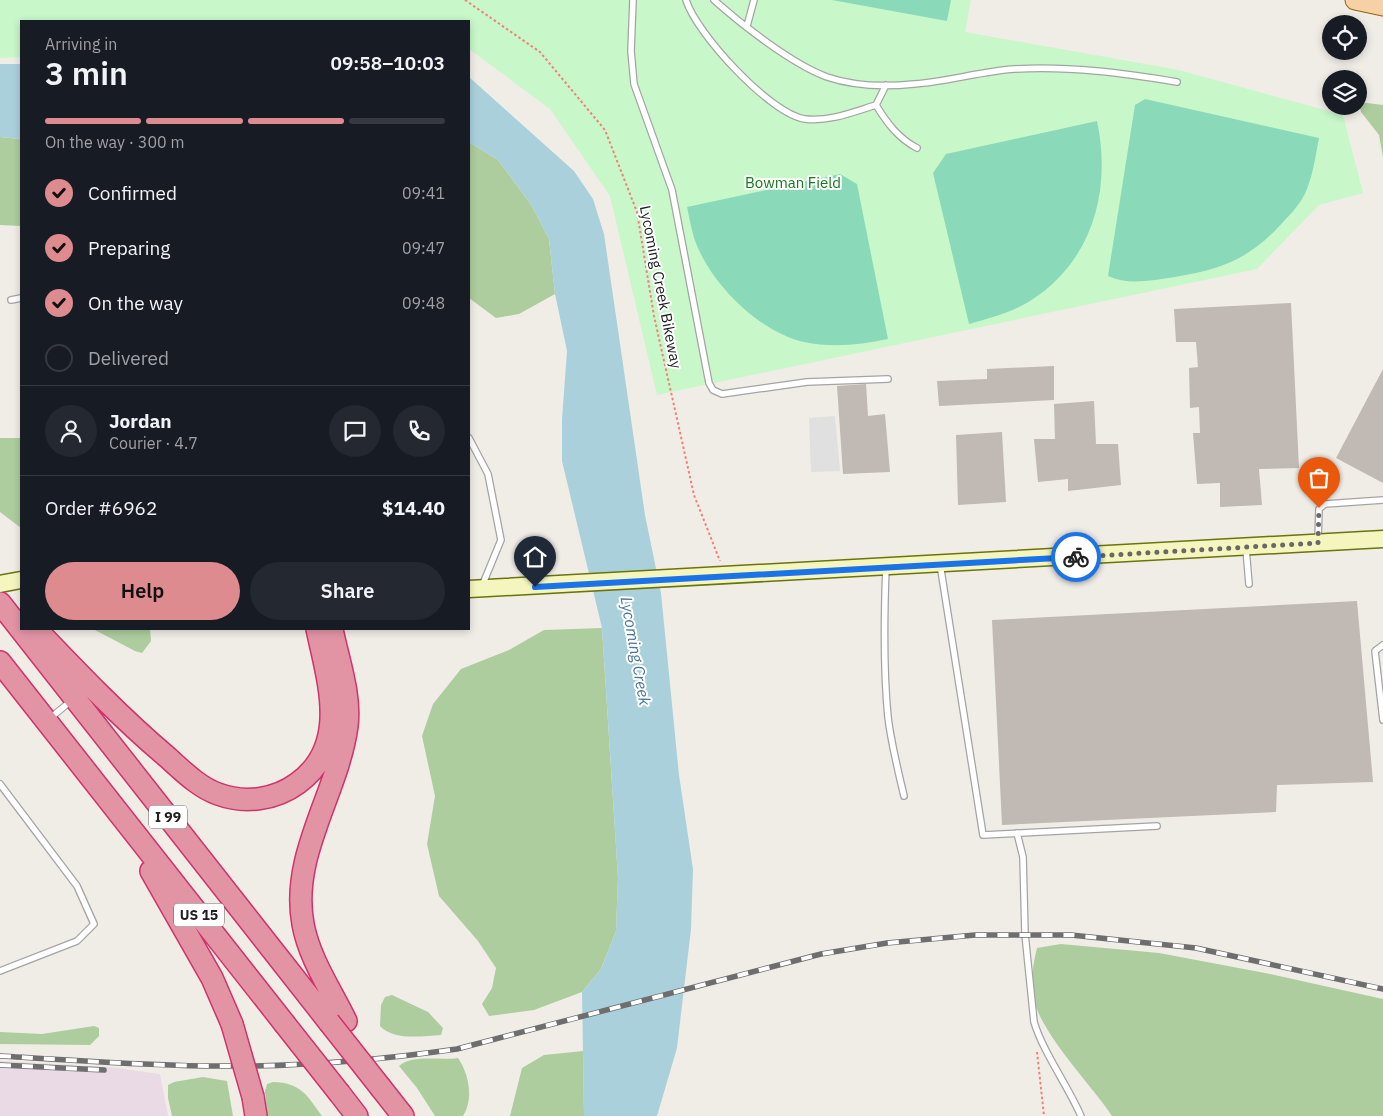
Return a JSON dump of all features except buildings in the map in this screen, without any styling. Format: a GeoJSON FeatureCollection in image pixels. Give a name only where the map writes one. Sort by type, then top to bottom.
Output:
{"type":"FeatureCollection","features":[{"type":"Feature","properties":{"kind":"highway"},"geometry":{"type":"LineString","coordinates":[[0,586],[11,610]]}},
{"type":"Feature","properties":{"kind":"highway","name":"I 99"},"geometry":{"type":"LineString","coordinates":[[11,610],[20,623]]}},
{"type":"Feature","properties":{"kind":"highway","name":"I 99"},"geometry":{"type":"LineString","coordinates":[[25,630],[74,698],[338,1021]]}},
{"type":"Feature","properties":{"kind":"highway"},"geometry":{"type":"LineString","coordinates":[[37,630],[119,714],[190,777],[216,794],[252,800],[280,793],[299,782],[314,768],[328,742],[332,722],[332,705],[317,630]]}},
{"type":"Feature","properties":{"kind":"highway"},"geometry":{"type":"LineString","coordinates":[[332,630],[345,693],[347,724],[342,746],[305,863],[300,900],[302,924],[338,1021],[381,1088],[403,1116]]}},
{"type":"Feature","properties":{"kind":"highway"},"geometry":{"type":"LineString","coordinates":[[0,662],[113,806],[198,953],[232,1024],[255,1106]]}},
{"type":"Feature","properties":{"kind":"highway","name":"US 15"},"geometry":{"type":"LineString","coordinates":[[113,806],[357,1116]]}},
{"type":"Feature","properties":{"kind":"main road"},"geometry":{"type":"LineString","coordinates":[[1355,0],[1383,5]]}},
{"type":"Feature","properties":{"kind":"main road"},"geometry":{"type":"LineString","coordinates":[[475,589],[1383,540]]}},
{"type":"Feature","properties":{"kind":"main road"},"geometry":{"type":"LineString","coordinates":[[0,586],[20,580]]}},
{"type":"Feature","properties":{"kind":"lane"},"geometry":{"type":"LineString","coordinates":[[633,0],[631,68],[634,84],[672,190],[691,277],[709,383],[713,390],[722,394],[807,382],[888,379]]}},
{"type":"Feature","properties":{"kind":"lane"},"geometry":{"type":"LineString","coordinates":[[686,0],[705,35],[777,107],[789,114],[804,119],[822,119],[846,115],[876,105],[886,85]]}},
{"type":"Feature","properties":{"kind":"lane"},"geometry":{"type":"LineString","coordinates":[[714,0],[747,26],[813,70],[828,77],[886,85],[914,84],[1013,69],[1041,68],[1116,72],[1178,82]]}},
{"type":"Feature","properties":{"kind":"lane"},"geometry":{"type":"LineString","coordinates":[[747,26],[754,0]]}},
{"type":"Feature","properties":{"kind":"lane"},"geometry":{"type":"LineString","coordinates":[[876,105],[887,123],[904,141],[917,148]]}},
{"type":"Feature","properties":{"kind":"lane"},"geometry":{"type":"LineString","coordinates":[[12,300],[20,298]]}},
{"type":"Feature","properties":{"kind":"lane"},"geometry":{"type":"LineString","coordinates":[[470,440],[488,474],[500,540],[475,589]]}},
{"type":"Feature","properties":{"kind":"lane"},"geometry":{"type":"LineString","coordinates":[[1318,543],[1319,508],[1325,504],[1383,500]]}},
{"type":"Feature","properties":{"kind":"lane"},"geometry":{"type":"LineString","coordinates":[[1246,547],[1249,584]]}},
{"type":"Feature","properties":{"kind":"lane"},"geometry":{"type":"LineString","coordinates":[[940,564],[983,835],[1157,826]]}},
{"type":"Feature","properties":{"kind":"lane"},"geometry":{"type":"LineString","coordinates":[[886,567],[883,625],[886,695],[888,719],[904,796]]}},
{"type":"Feature","properties":{"kind":"lane"},"geometry":{"type":"LineString","coordinates":[[1383,645],[1375,651],[1383,720]]}},
{"type":"Feature","properties":{"kind":"lane"},"geometry":{"type":"LineString","coordinates":[[47,721],[74,698]]}},
{"type":"Feature","properties":{"kind":"lane"},"geometry":{"type":"LineString","coordinates":[[0,784],[77,886],[94,924],[77,941],[0,971]]}},
{"type":"Feature","properties":{"kind":"lane"},"geometry":{"type":"LineString","coordinates":[[1017,833],[1023,857],[1030,995],[1038,1035],[1068,1088],[1081,1116]]}},
{"type":"Feature","properties":{"kind":"path","name":"Lycoming Creek Bikeway"},"geometry":{"type":"LineString","coordinates":[[465,0],[540,52],[605,130],[637,212],[654,316],[694,495],[716,554],[728,576]]}},
{"type":"Feature","properties":{"kind":"path"},"geometry":{"type":"LineString","coordinates":[[1038,1035],[1036,1059],[1044,1116]]}},
{"type":"Feature","properties":{"kind":"shaded area"},"geometry":{"type":"Polygon","coordinates":[[[835,416],[840,471],[811,472],[809,418],[835,416]]]}},
{"type":"Feature","properties":{"kind":"shaded area"},"geometry":{"type":"Polygon","coordinates":[[[0,1061],[109,1067],[160,1074],[168,1116],[0,1116],[0,1061]]]}},
{"type":"Feature","properties":{"kind":"green space","name":"Bowman Field"},"geometry":{"type":"Polygon","coordinates":[[[0,0],[971,0],[965,32],[1179,70],[1322,109],[1322,115],[1343,115],[1363,193],[1319,205],[1257,269],[657,395],[610,196],[550,109],[470,50],[470,20],[20,20],[20,57],[0,58],[0,0]]]}},
{"type":"Feature","properties":{"kind":"green space"},"geometry":{"type":"Polygon","coordinates":[[[832,0],[951,0],[947,21],[832,0]]]}},
{"type":"Feature","properties":{"kind":"green space"},"geometry":{"type":"Polygon","coordinates":[[[1145,99],[1319,138],[1314,167],[1305,194],[1292,213],[1272,234],[1248,253],[1222,266],[1192,274],[1149,281],[1132,282],[1108,276],[1135,105],[1145,99]]]}},
{"type":"Feature","properties":{"kind":"green space"},"geometry":{"type":"Polygon","coordinates":[[[1367,103],[1383,105],[1383,157],[1379,135],[1363,115],[1367,115],[1367,103]]]}},
{"type":"Feature","properties":{"kind":"green space"},"geometry":{"type":"Polygon","coordinates":[[[1097,121],[1102,173],[1099,198],[1092,223],[1082,245],[1069,266],[1051,285],[1030,301],[1008,312],[969,324],[933,173],[946,154],[1097,121]]]}},
{"type":"Feature","properties":{"kind":"green space"},"geometry":{"type":"Polygon","coordinates":[[[0,137],[20,139],[20,226],[0,225],[0,137]]]}},
{"type":"Feature","properties":{"kind":"green space"},"geometry":{"type":"Polygon","coordinates":[[[470,143],[498,160],[532,206],[549,239],[555,294],[519,314],[496,318],[470,299],[470,143]]]}},
{"type":"Feature","properties":{"kind":"green space"},"geometry":{"type":"Polygon","coordinates":[[[840,174],[857,184],[888,339],[856,344],[814,344],[788,337],[771,329],[741,306],[727,292],[706,263],[698,248],[687,207],[840,174]]]}},
{"type":"Feature","properties":{"kind":"green space"},"geometry":{"type":"Polygon","coordinates":[[[0,438],[20,438],[20,527],[0,512],[0,438]]]}},
{"type":"Feature","properties":{"kind":"green space"},"geometry":{"type":"Polygon","coordinates":[[[602,628],[618,878],[616,931],[601,969],[582,992],[534,1010],[489,1016],[482,1004],[492,988],[496,968],[478,941],[439,896],[427,844],[435,796],[422,736],[433,704],[461,669],[509,650],[544,630],[602,628]]]}},
{"type":"Feature","properties":{"kind":"green space"},"geometry":{"type":"Polygon","coordinates":[[[95,630],[150,630],[151,641],[142,653],[95,630]]]}},
{"type":"Feature","properties":{"kind":"green space"},"geometry":{"type":"Polygon","coordinates":[[[1061,944],[1159,953],[1265,973],[1383,999],[1383,1116],[1112,1116],[1054,1040],[1036,1008],[1032,982],[1037,948],[1061,944]]]}},
{"type":"Feature","properties":{"kind":"green space"},"geometry":{"type":"Polygon","coordinates":[[[392,995],[428,1012],[443,1028],[441,1035],[400,1036],[386,1031],[380,1026],[381,1005],[385,997],[392,995]]]}},
{"type":"Feature","properties":{"kind":"green space"},"geometry":{"type":"Polygon","coordinates":[[[94,1026],[99,1028],[99,1036],[90,1045],[0,1044],[0,1032],[42,1034],[94,1026]]]}},
{"type":"Feature","properties":{"kind":"green space"},"geometry":{"type":"Polygon","coordinates":[[[583,1051],[584,1116],[510,1116],[522,1068],[544,1055],[583,1051]]]}},
{"type":"Feature","properties":{"kind":"green space"},"geometry":{"type":"Polygon","coordinates":[[[458,1058],[465,1071],[469,1087],[466,1109],[463,1116],[435,1116],[417,1088],[399,1066],[405,1062],[419,1059],[458,1058]]]}},
{"type":"Feature","properties":{"kind":"green space"},"geometry":{"type":"Polygon","coordinates":[[[203,1077],[227,1081],[233,1116],[172,1116],[168,1098],[168,1085],[174,1082],[203,1077]]]}},
{"type":"Feature","properties":{"kind":"green space"},"geometry":{"type":"Polygon","coordinates":[[[273,1082],[297,1087],[307,1096],[322,1116],[267,1116],[265,1091],[267,1084],[273,1082]]]}},
{"type":"Feature","properties":{"kind":"water"},"geometry":{"type":"Polygon","coordinates":[[[0,64],[20,64],[20,139],[0,137],[0,64]]]}},
{"type":"Feature","properties":{"kind":"water","name":"Lycoming Creek"},"geometry":{"type":"Polygon","coordinates":[[[470,78],[574,171],[593,199],[604,234],[645,515],[661,593],[679,775],[693,869],[691,929],[677,1048],[657,1116],[584,1116],[582,992],[601,969],[616,931],[618,878],[602,628],[562,461],[562,419],[567,351],[555,294],[549,239],[532,206],[498,160],[470,143],[470,78]]]}},
{"type":"Feature","properties":{"kind":"railway"},"geometry":{"type":"LineString","coordinates":[[0,1056],[165,1065],[250,1066],[339,1062],[428,1053],[457,1049],[821,954],[887,943],[975,935],[1071,935],[1196,948],[1383,989]]}},
{"type":"Feature","properties":{"kind":"railway"},"geometry":{"type":"LineString","coordinates":[[0,1065],[104,1070]]}},
{"type":"Feature","properties":{"kind":"way so far"},"geometry":{"type":"LineString","coordinates":[[1076,557],[1318,543],[1319,508]]}},
{"type":"Feature","properties":{"kind":"route"},"geometry":{"type":"LineString","coordinates":[[535,587],[1076,557]]}}]}
